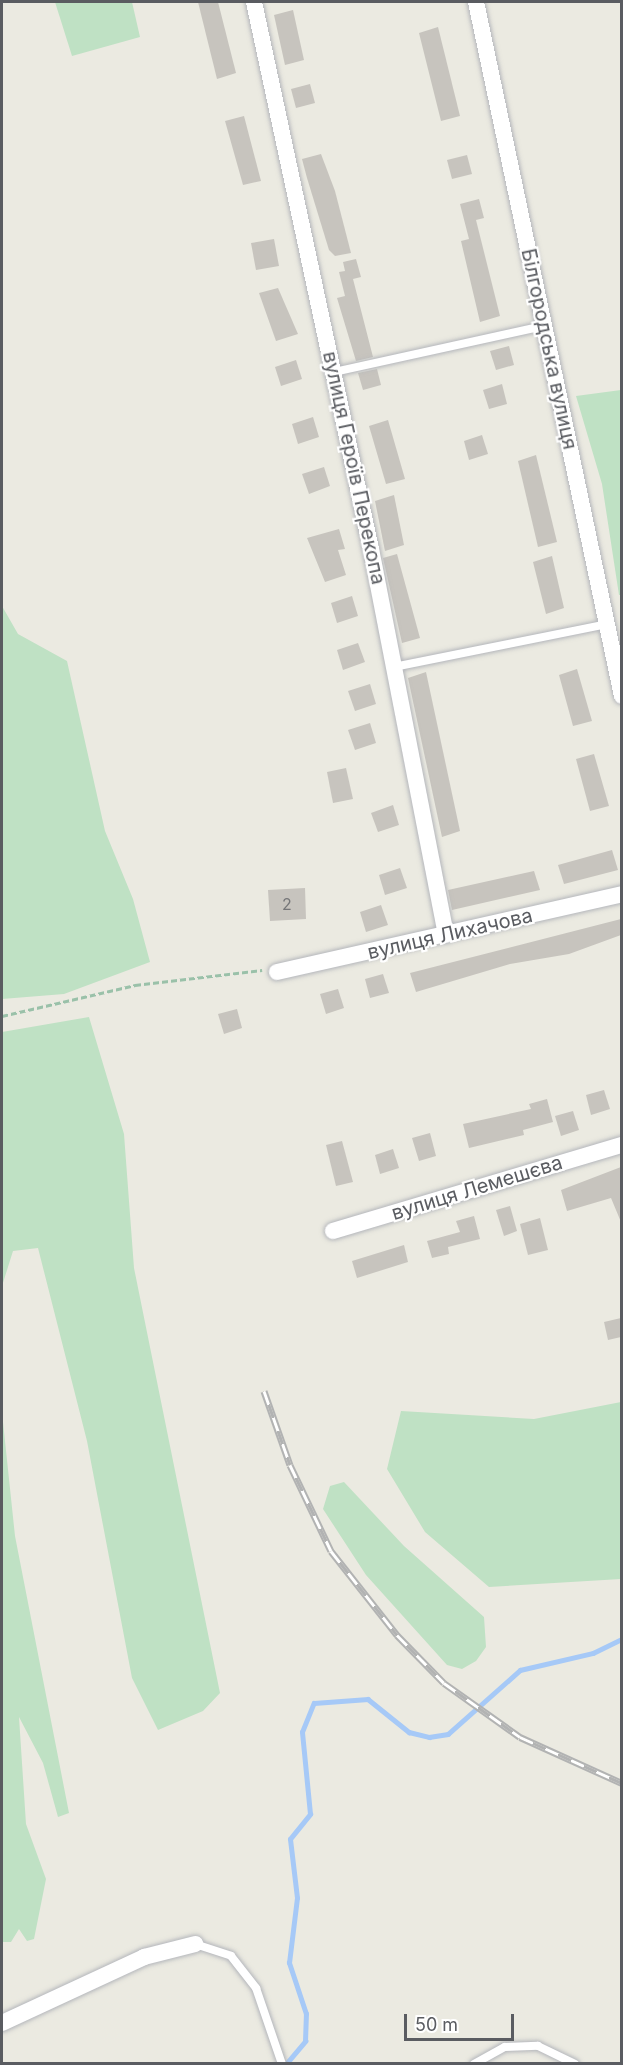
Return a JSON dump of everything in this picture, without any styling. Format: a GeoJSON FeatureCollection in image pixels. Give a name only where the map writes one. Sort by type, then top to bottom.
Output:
{"type":"FeatureCollection","features":[{"type":"Feature","properties":{"kind":"street","name":"вулиця Героїв Перекопа"},"geometry":{"type":"LineString","coordinates":[[254,2],[334,372],[446,935]]}},
{"type":"Feature","properties":{"kind":"street","name":"Білгородська вулиця"},"geometry":{"type":"LineString","coordinates":[[476,2],[606,624],[619,668],[621,696]]}},
{"type":"Feature","properties":{"kind":"street","name":"вулиця Лихачова"},"geometry":{"type":"LineString","coordinates":[[277,972],[621,894]]}},
{"type":"Feature","properties":{"kind":"street","name":"вулиця Лемешєва"},"geometry":{"type":"LineString","coordinates":[[333,1231],[621,1145]]}},
{"type":"Feature","properties":{"kind":"street"},"geometry":{"type":"LineString","coordinates":[[2,2023],[144,1957],[195,1944]]}},
{"type":"Feature","properties":{"kind":"lane"},"geometry":{"type":"LineString","coordinates":[[334,372],[544,326]]}},
{"type":"Feature","properties":{"kind":"lane"},"geometry":{"type":"LineString","coordinates":[[394,667],[606,624]]}},
{"type":"Feature","properties":{"kind":"lane"},"geometry":{"type":"LineString","coordinates":[[195,1944],[231,1956],[256,1988],[282,2064]]}},
{"type":"Feature","properties":{"kind":"lane"},"geometry":{"type":"LineString","coordinates":[[474,2064],[505,2047],[538,2046],[575,2064]]}},
{"type":"Feature","properties":{"kind":"path"},"geometry":{"type":"LineString","coordinates":[[2,1016],[135,985],[241,970],[277,972]]}},
{"type":"Feature","properties":{"kind":"green space"},"geometry":{"type":"Polygon","coordinates":[[[55,2],[132,2],[140,37],[72,56],[55,2]]]}},
{"type":"Feature","properties":{"kind":"green space"},"geometry":{"type":"Polygon","coordinates":[[[621,390],[622,595],[619,595],[602,484],[576,396],[621,390]]]}},
{"type":"Feature","properties":{"kind":"green space"},"geometry":{"type":"Polygon","coordinates":[[[2,606],[18,634],[67,661],[105,831],[133,899],[150,962],[64,994],[2,999],[2,606]]]}},
{"type":"Feature","properties":{"kind":"green space"},"geometry":{"type":"Polygon","coordinates":[[[89,1017],[124,1134],[134,1268],[220,1693],[203,1711],[158,1730],[132,1678],[87,1441],[38,1248],[13,1251],[2,1286],[2,1032],[89,1017]]]}},
{"type":"Feature","properties":{"kind":"green space"},"geometry":{"type":"Polygon","coordinates":[[[621,1402],[621,1579],[489,1587],[425,1532],[387,1469],[401,1411],[534,1419],[621,1402]]]}},
{"type":"Feature","properties":{"kind":"green space"},"geometry":{"type":"Polygon","coordinates":[[[3,1422],[15,1536],[69,1813],[58,1817],[43,1763],[19,1717],[26,1824],[46,1879],[34,1939],[27,1941],[19,1929],[11,1942],[2,1942],[3,1422]]]}},
{"type":"Feature","properties":{"kind":"green space"},"geometry":{"type":"Polygon","coordinates":[[[344,1482],[404,1546],[484,1617],[486,1647],[476,1661],[462,1669],[447,1665],[366,1575],[323,1509],[330,1486],[344,1482]]]}},
{"type":"Feature","properties":{"kind":"building"},"geometry":{"type":"Polygon","coordinates":[[[198,2],[218,2],[236,73],[217,79],[198,2]]]}},
{"type":"Feature","properties":{"kind":"building"},"geometry":{"type":"Polygon","coordinates":[[[293,10],[304,60],[285,65],[274,15],[293,10]]]}},
{"type":"Feature","properties":{"kind":"building"},"geometry":{"type":"Polygon","coordinates":[[[438,27],[460,116],[441,121],[419,33],[438,27]]]}},
{"type":"Feature","properties":{"kind":"building"},"geometry":{"type":"Polygon","coordinates":[[[310,84],[315,103],[296,108],[291,89],[310,84]]]}},
{"type":"Feature","properties":{"kind":"building"},"geometry":{"type":"Polygon","coordinates":[[[244,116],[261,181],[243,185],[225,121],[244,116]]]}},
{"type":"Feature","properties":{"kind":"building"},"geometry":{"type":"Polygon","coordinates":[[[321,154],[335,191],[351,253],[335,256],[329,250],[307,178],[302,159],[321,154]]]}},
{"type":"Feature","properties":{"kind":"building"},"geometry":{"type":"Polygon","coordinates":[[[467,155],[472,174],[452,179],[447,160],[467,155]]]}},
{"type":"Feature","properties":{"kind":"building"},"geometry":{"type":"Polygon","coordinates":[[[479,199],[484,218],[476,220],[500,316],[480,322],[461,241],[469,239],[460,204],[479,199]]]}},
{"type":"Feature","properties":{"kind":"building"},"geometry":{"type":"Polygon","coordinates":[[[274,239],[279,266],[256,270],[251,243],[274,239]]]}},
{"type":"Feature","properties":{"kind":"building"},"geometry":{"type":"Polygon","coordinates":[[[356,259],[361,277],[353,279],[373,357],[356,361],[337,298],[345,296],[339,272],[345,271],[343,262],[356,259]]]}},
{"type":"Feature","properties":{"kind":"building"},"geometry":{"type":"Polygon","coordinates":[[[278,288],[298,334],[276,341],[259,293],[278,288]]]}},
{"type":"Feature","properties":{"kind":"building"},"geometry":{"type":"Polygon","coordinates":[[[509,346],[514,365],[496,370],[490,351],[509,346]]]}},
{"type":"Feature","properties":{"kind":"building"},"geometry":{"type":"Polygon","coordinates":[[[296,360],[302,379],[281,386],[275,367],[296,360]]]}},
{"type":"Feature","properties":{"kind":"building"},"geometry":{"type":"Polygon","coordinates":[[[377,369],[381,385],[363,390],[358,373],[377,369]]]}},
{"type":"Feature","properties":{"kind":"building"},"geometry":{"type":"Polygon","coordinates":[[[502,384],[507,404],[489,409],[483,390],[502,384]]]}},
{"type":"Feature","properties":{"kind":"building"},"geometry":{"type":"Polygon","coordinates":[[[313,417],[319,437],[298,444],[292,424],[313,417]]]}},
{"type":"Feature","properties":{"kind":"building"},"geometry":{"type":"Polygon","coordinates":[[[388,420],[405,479],[386,484],[369,426],[388,420]]]}},
{"type":"Feature","properties":{"kind":"building"},"geometry":{"type":"Polygon","coordinates":[[[482,435],[488,454],[469,460],[464,441],[482,435]]]}},
{"type":"Feature","properties":{"kind":"building"},"geometry":{"type":"Polygon","coordinates":[[[536,455],[557,542],[538,547],[518,461],[536,455]]]}},
{"type":"Feature","properties":{"kind":"building"},"geometry":{"type":"Polygon","coordinates":[[[324,467],[330,486],[309,494],[302,474],[324,467]]]}},
{"type":"Feature","properties":{"kind":"building"},"geometry":{"type":"Polygon","coordinates":[[[394,495],[404,545],[385,551],[375,501],[394,495]]]}},
{"type":"Feature","properties":{"kind":"building"},"geometry":{"type":"Polygon","coordinates":[[[339,529],[345,549],[338,550],[346,575],[325,582],[307,538],[339,529]]]}},
{"type":"Feature","properties":{"kind":"building"},"geometry":{"type":"Polygon","coordinates":[[[397,554],[420,638],[402,643],[383,558],[397,554]]]}},
{"type":"Feature","properties":{"kind":"building"},"geometry":{"type":"Polygon","coordinates":[[[552,556],[564,608],[546,614],[533,562],[552,556]]]}},
{"type":"Feature","properties":{"kind":"building"},"geometry":{"type":"Polygon","coordinates":[[[352,596],[358,616],[337,623],[331,603],[352,596]]]}},
{"type":"Feature","properties":{"kind":"building"},"geometry":{"type":"Polygon","coordinates":[[[358,643],[365,662],[343,670],[337,650],[358,643]]]}},
{"type":"Feature","properties":{"kind":"building"},"geometry":{"type":"Polygon","coordinates":[[[577,669],[592,721],[573,726],[559,675],[577,669]]]}},
{"type":"Feature","properties":{"kind":"building"},"geometry":{"type":"Polygon","coordinates":[[[426,672],[460,831],[442,837],[408,678],[426,672]]]}},
{"type":"Feature","properties":{"kind":"building"},"geometry":{"type":"Polygon","coordinates":[[[370,684],[376,704],[355,711],[348,691],[370,684]]]}},
{"type":"Feature","properties":{"kind":"building"},"geometry":{"type":"Polygon","coordinates":[[[370,723],[376,743],[355,750],[348,730],[370,723]]]}},
{"type":"Feature","properties":{"kind":"building"},"geometry":{"type":"Polygon","coordinates":[[[594,754],[609,806],[590,811],[576,759],[594,754]]]}},
{"type":"Feature","properties":{"kind":"building"},"geometry":{"type":"Polygon","coordinates":[[[346,768],[353,799],[333,803],[327,772],[346,768]]]}},
{"type":"Feature","properties":{"kind":"building"},"geometry":{"type":"Polygon","coordinates":[[[393,805],[399,825],[378,832],[371,813],[393,805]]]}},
{"type":"Feature","properties":{"kind":"building"},"geometry":{"type":"Polygon","coordinates":[[[612,850],[618,870],[564,884],[558,865],[612,850]]]}},
{"type":"Feature","properties":{"kind":"building"},"geometry":{"type":"Polygon","coordinates":[[[400,868],[407,888],[385,895],[379,875],[400,868]]]}},
{"type":"Feature","properties":{"kind":"building"},"geometry":{"type":"Polygon","coordinates":[[[534,871],[540,890],[452,910],[448,890],[534,871]]]}},
{"type":"Feature","properties":{"kind":"building"},"geometry":{"type":"Polygon","coordinates":[[[305,888],[306,919],[270,921],[268,890],[305,888]]]}},
{"type":"Feature","properties":{"kind":"building"},"geometry":{"type":"Polygon","coordinates":[[[381,905],[388,925],[366,932],[360,912],[381,905]]]}},
{"type":"Feature","properties":{"kind":"building"},"geometry":{"type":"Polygon","coordinates":[[[621,919],[621,935],[569,954],[510,964],[416,992],[410,973],[621,919]]]}},
{"type":"Feature","properties":{"kind":"building"},"geometry":{"type":"Polygon","coordinates":[[[383,974],[389,993],[370,998],[365,979],[383,974]]]}},
{"type":"Feature","properties":{"kind":"building"},"geometry":{"type":"Polygon","coordinates":[[[338,989],[344,1008],[326,1014],[320,994],[338,989]]]}},
{"type":"Feature","properties":{"kind":"building"},"geometry":{"type":"Polygon","coordinates":[[[237,1009],[242,1028],[224,1034],[218,1014],[237,1009]]]}},
{"type":"Feature","properties":{"kind":"building"},"geometry":{"type":"Polygon","coordinates":[[[604,1090],[610,1109],[591,1115],[586,1095],[604,1090]]]}},
{"type":"Feature","properties":{"kind":"building"},"geometry":{"type":"Polygon","coordinates":[[[547,1099],[553,1122],[523,1130],[524,1135],[469,1148],[463,1124],[531,1109],[529,1104],[547,1099]]]}},
{"type":"Feature","properties":{"kind":"building"},"geometry":{"type":"Polygon","coordinates":[[[573,1111],[579,1130],[561,1136],[555,1116],[573,1111]]]}},
{"type":"Feature","properties":{"kind":"building"},"geometry":{"type":"Polygon","coordinates":[[[430,1133],[436,1156],[419,1161],[412,1138],[430,1133]]]}},
{"type":"Feature","properties":{"kind":"building"},"geometry":{"type":"Polygon","coordinates":[[[342,1141],[353,1182],[336,1186],[326,1145],[342,1141]]]}},
{"type":"Feature","properties":{"kind":"building"},"geometry":{"type":"Polygon","coordinates":[[[393,1149],[399,1168],[380,1174],[375,1155],[393,1149]]]}},
{"type":"Feature","properties":{"kind":"building"},"geometry":{"type":"Polygon","coordinates":[[[621,1167],[621,1222],[611,1198],[567,1211],[561,1190],[621,1167]]]}},
{"type":"Feature","properties":{"kind":"building"},"geometry":{"type":"Polygon","coordinates":[[[510,1206],[517,1231],[504,1236],[496,1210],[510,1206]]]}},
{"type":"Feature","properties":{"kind":"building"},"geometry":{"type":"Polygon","coordinates":[[[474,1216],[480,1239],[448,1247],[449,1254],[432,1258],[427,1241],[460,1232],[456,1221],[474,1216]]]}},
{"type":"Feature","properties":{"kind":"building"},"geometry":{"type":"Polygon","coordinates":[[[540,1218],[548,1250],[528,1255],[520,1224],[540,1218]]]}},
{"type":"Feature","properties":{"kind":"building"},"geometry":{"type":"Polygon","coordinates":[[[404,1245],[408,1262],[357,1278],[352,1261],[404,1245]]]}},
{"type":"Feature","properties":{"kind":"building"},"geometry":{"type":"Polygon","coordinates":[[[621,1318],[621,1337],[608,1340],[604,1322],[621,1318]]]}},
{"type":"Feature","properties":{"kind":"waterway"},"geometry":{"type":"LineString","coordinates":[[286,2064],[305,2041],[306,2014],[289,1963],[297,1898],[290,1839],[310,1814],[302,1732],[314,1703],[368,1699],[409,1732],[429,1737],[448,1734],[520,1670],[593,1653],[622,1639]]}},
{"type":"Feature","properties":{"kind":"railway"},"geometry":{"type":"LineString","coordinates":[[264,1391],[290,1465],[331,1551],[397,1635],[444,1683],[520,1737],[622,1783]]}}]}
